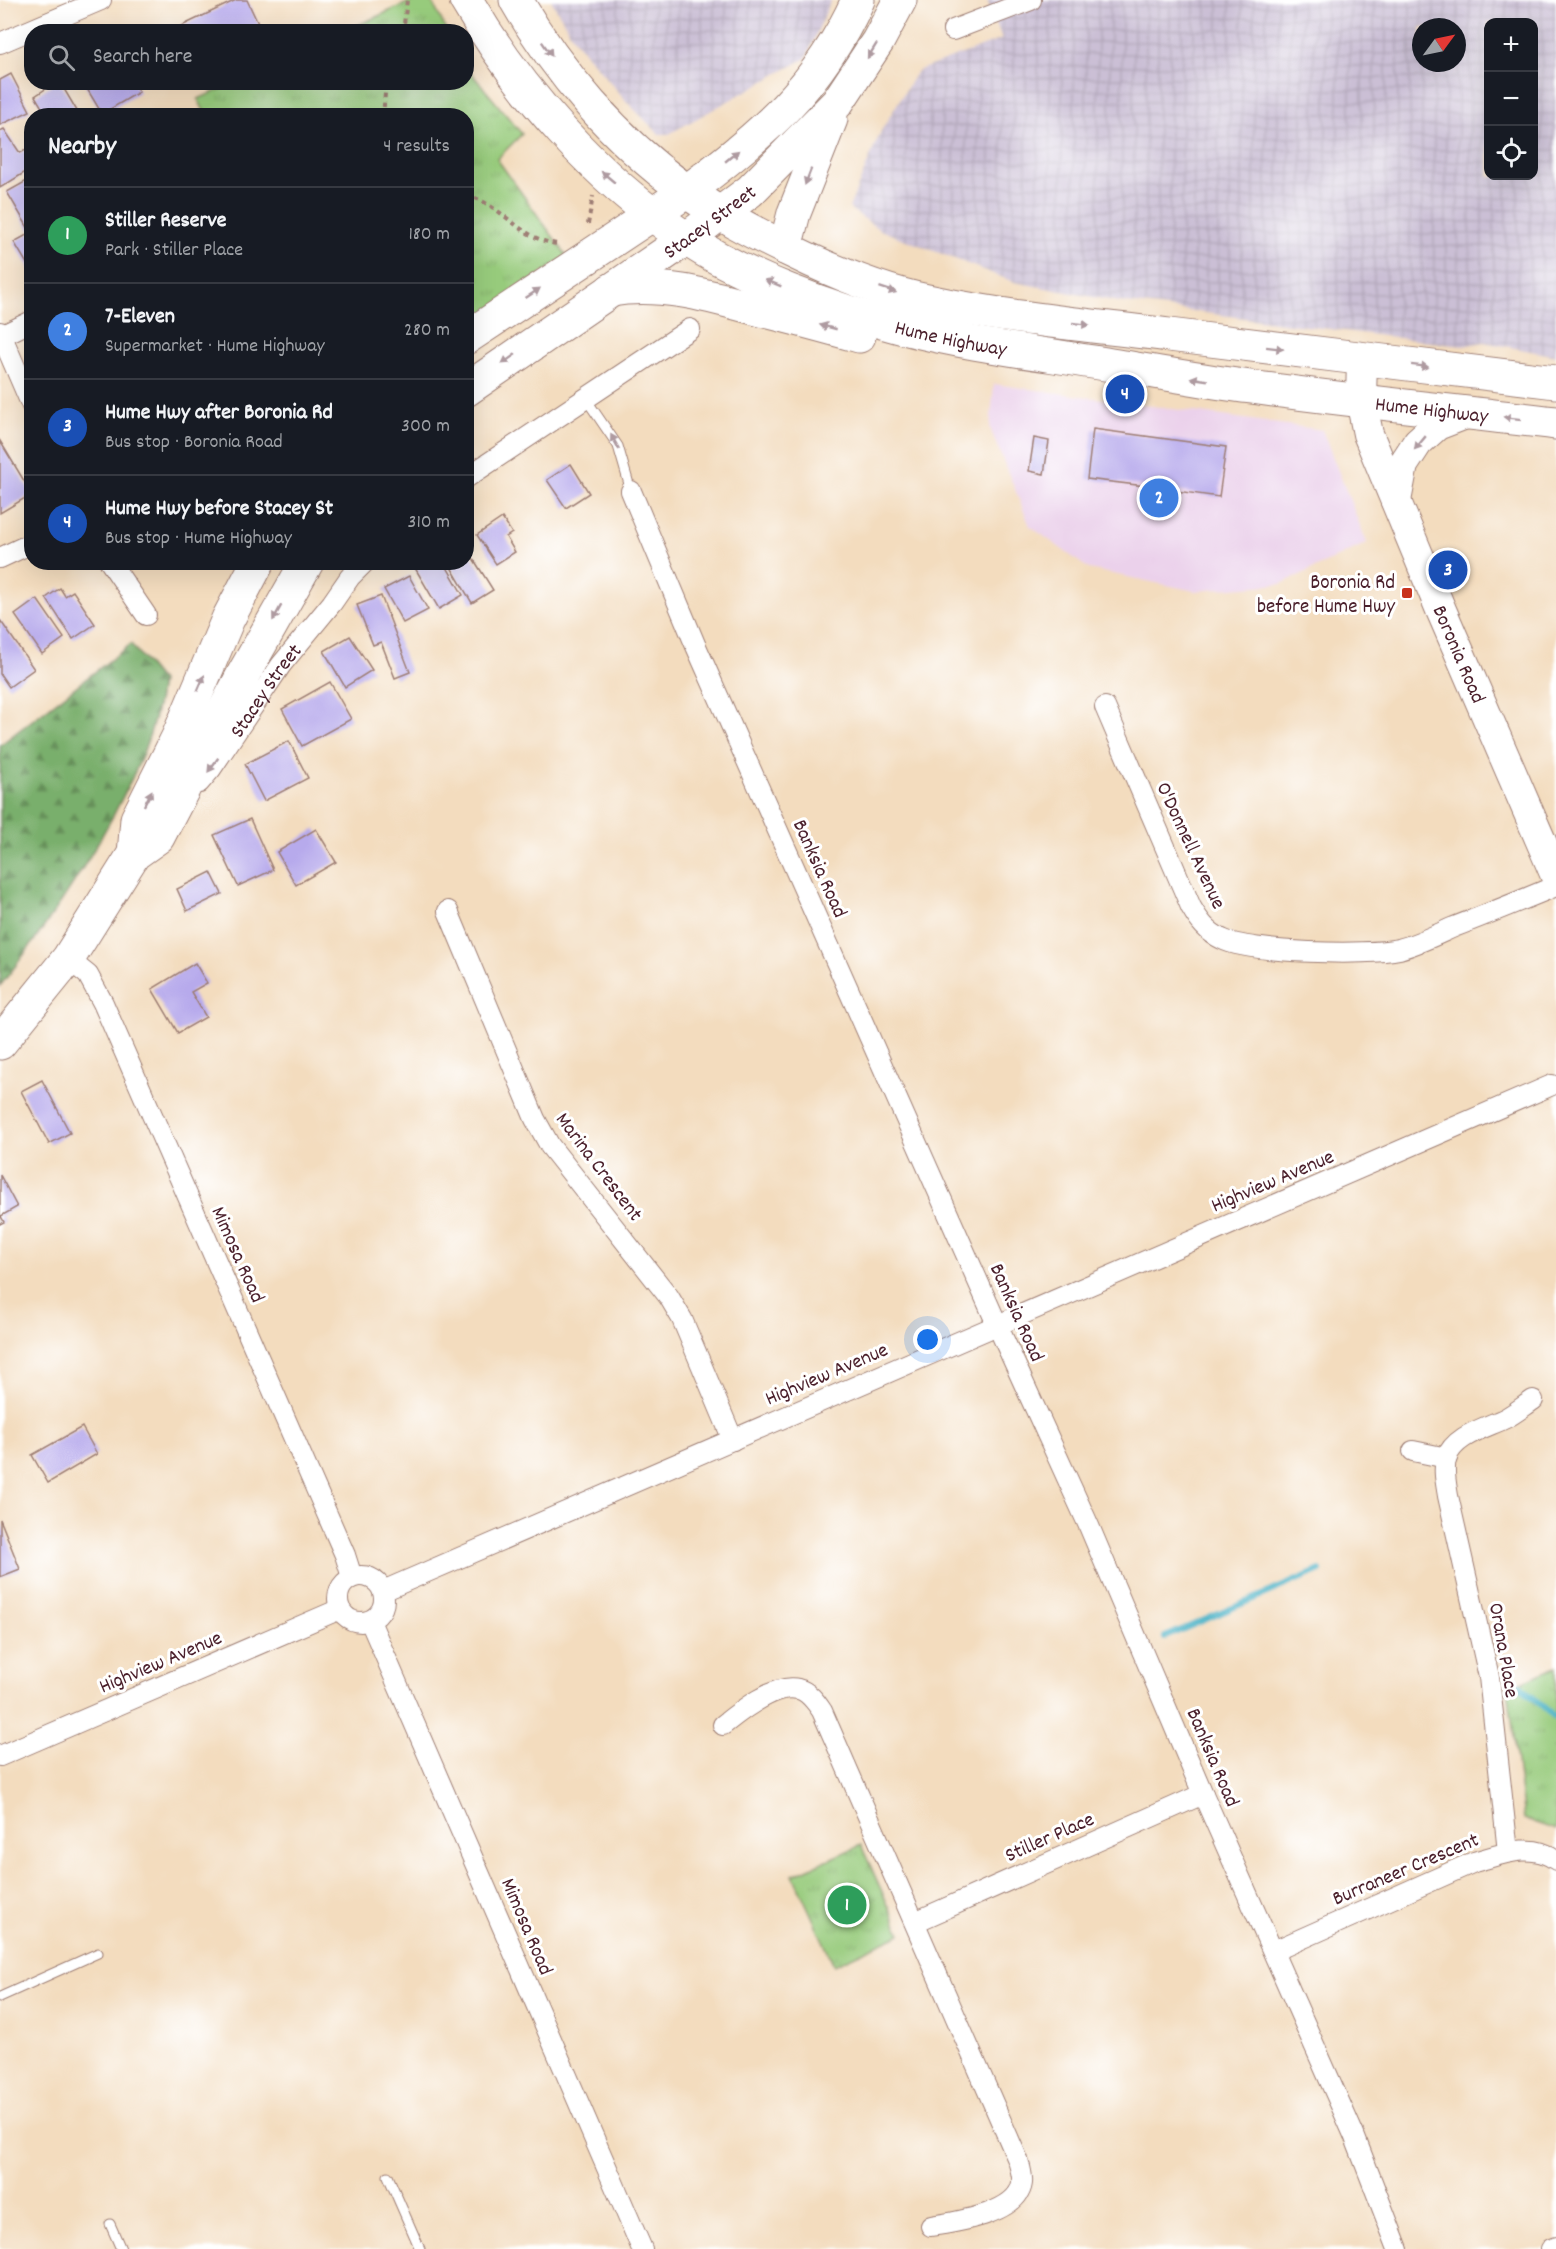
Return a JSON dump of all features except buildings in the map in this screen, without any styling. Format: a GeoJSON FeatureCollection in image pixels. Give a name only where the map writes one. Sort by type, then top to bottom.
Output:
{"type":"FeatureCollection","features":[{"type":"Feature","properties":{"kind":"highway","name":"Hume Highway"},"geometry":{"type":"LineString","coordinates":[[466,0],[486,35],[541,109],[602,171],[686,239],[756,276],[822,302],[899,327],[990,347],[1250,387],[1556,423]]}},
{"type":"Feature","properties":{"kind":"highway","name":"Hume Highway"},"geometry":{"type":"LineString","coordinates":[[516,0],[560,67],[621,136],[686,192],[756,235],[823,267],[859,281],[926,301],[1023,316],[1556,382]]}},
{"type":"Feature","properties":{"kind":"highway","name":"Stacey Street"},"geometry":{"type":"LineString","coordinates":[[474,333],[686,192],[775,120],[815,75],[847,25],[858,0]]}},
{"type":"Feature","properties":{"kind":"highway","name":"Stacey Street"},"geometry":{"type":"LineString","coordinates":[[474,384],[686,239],[750,191],[837,103],[878,41],[900,0]]}},
{"type":"Feature","properties":{"kind":"highway"},"geometry":{"type":"LineString","coordinates":[[785,248],[794,213],[837,103]]}},
{"type":"Feature","properties":{"kind":"highway"},"geometry":{"type":"LineString","coordinates":[[609,291],[630,287],[679,291],[724,300],[860,336],[990,347]]}},
{"type":"Feature","properties":{"kind":"highway","name":"Stacey Street"},"geometry":{"type":"LineString","coordinates":[[134,854],[137,819],[178,737],[228,619],[254,570]]}},
{"type":"Feature","properties":{"kind":"highway","name":"Stacey Street"},"geometry":{"type":"LineString","coordinates":[[0,1043],[68,958],[134,854],[158,837],[238,684],[302,570]]}},
{"type":"Feature","properties":{"kind":"main road","name":"Boronia Road"},"geometry":{"type":"LineString","coordinates":[[1362,359],[1361,400],[1368,434],[1445,621],[1556,876]]}},
{"type":"Feature","properties":{"kind":"main road"},"geometry":{"type":"LineString","coordinates":[[1396,501],[1403,465],[1419,442],[1437,425],[1468,413]]}},
{"type":"Feature","properties":{"kind":"street"},"geometry":{"type":"LineString","coordinates":[[45,24],[101,0]]}},
{"type":"Feature","properties":{"kind":"street"},"geometry":{"type":"LineString","coordinates":[[953,30],[1031,0]]}},
{"type":"Feature","properties":{"kind":"street"},"geometry":{"type":"LineString","coordinates":[[0,43],[24,33]]}},
{"type":"Feature","properties":{"kind":"street"},"geometry":{"type":"LineString","coordinates":[[24,324],[1,334],[24,387]]}},
{"type":"Feature","properties":{"kind":"street"},"geometry":{"type":"LineString","coordinates":[[474,472],[690,329]]}},
{"type":"Feature","properties":{"kind":"street","name":"Banksia Road"},"geometry":{"type":"LineString","coordinates":[[631,491],[700,654],[1089,1526],[1203,1794],[1274,1950],[1354,2135],[1398,2249]]}},
{"type":"Feature","properties":{"kind":"street"},"geometry":{"type":"LineString","coordinates":[[0,558],[24,547]]}},
{"type":"Feature","properties":{"kind":"street"},"geometry":{"type":"LineString","coordinates":[[115,570],[146,615]]}},
{"type":"Feature","properties":{"kind":"street","name":"Stacey Street"},"geometry":{"type":"LineString","coordinates":[[168,820],[211,769],[281,664],[357,570]]}},
{"type":"Feature","properties":{"kind":"street","name":"O'Donnell Avenue"},"geometry":{"type":"LineString","coordinates":[[1105,708],[1191,907],[1201,924],[1224,940],[1241,945],[1306,951],[1374,953],[1400,948],[1556,886]]}},
{"type":"Feature","properties":{"kind":"street","name":"Marina Crescent"},"geometry":{"type":"LineString","coordinates":[[448,911],[535,1119],[550,1146],[669,1297],[682,1319],[733,1440]]}},
{"type":"Feature","properties":{"kind":"street","name":"Mimosa Road"},"geometry":{"type":"LineString","coordinates":[[68,958],[88,975],[103,1003],[352,1577]]}},
{"type":"Feature","properties":{"kind":"street","name":"Highview Avenue"},"geometry":{"type":"LineString","coordinates":[[383,1591],[1552,1085]]}},
{"type":"Feature","properties":{"kind":"street"},"geometry":{"type":"LineString","coordinates":[[1413,1451],[1447,1458],[1452,1448],[1463,1438],[1507,1417],[1533,1400]]}},
{"type":"Feature","properties":{"kind":"street","name":"Orana Place"},"geometry":{"type":"LineString","coordinates":[[1447,1458],[1444,1471],[1448,1496],[1489,1677],[1509,1852]]}},
{"type":"Feature","properties":{"kind":"street"},"geometry":{"type":"LineString","coordinates":[[352,1577],[373,1579],[383,1591],[383,1608],[370,1621],[361,1623],[352,1621],[345,1617],[340,1609],[337,1600],[339,1591],[352,1577]]}},
{"type":"Feature","properties":{"kind":"street","name":"Highview Avenue"},"geometry":{"type":"LineString","coordinates":[[0,1756],[340,1609]]}},
{"type":"Feature","properties":{"kind":"street","name":"Mimosa Road"},"geometry":{"type":"LineString","coordinates":[[370,1621],[642,2249]]}},
{"type":"Feature","properties":{"kind":"street"},"geometry":{"type":"LineString","coordinates":[[723,1725],[744,1708],[769,1694],[812,1687],[831,1726],[1029,2185],[988,2214],[931,2226]]}},
{"type":"Feature","properties":{"kind":"street","name":"Stiller Place"},"geometry":{"type":"LineString","coordinates":[[915,1922],[1203,1794]]}},
{"type":"Feature","properties":{"kind":"street","name":"Burraneer Crescent"},"geometry":{"type":"LineString","coordinates":[[1274,1950],[1474,1862],[1509,1852],[1531,1850],[1556,1860]]}},
{"type":"Feature","properties":{"kind":"street"},"geometry":{"type":"LineString","coordinates":[[1551,2249],[1556,2247]]}},
{"type":"Feature","properties":{"kind":"lane","name":"Banksia Road"},"geometry":{"type":"LineString","coordinates":[[586,399],[618,446],[631,491]]}},
{"type":"Feature","properties":{"kind":"lane"},"geometry":{"type":"LineString","coordinates":[[0,1997],[98,1953]]}},
{"type":"Feature","properties":{"kind":"lane"},"geometry":{"type":"LineString","coordinates":[[388,2176],[420,2249]]}},
{"type":"Feature","properties":{"kind":"lane"},"geometry":{"type":"LineString","coordinates":[[110,2224],[121,2249]]}},
{"type":"Feature","properties":{"kind":"path"},"geometry":{"type":"LineString","coordinates":[[404,24],[407,0]]}},
{"type":"Feature","properties":{"kind":"path"},"geometry":{"type":"LineString","coordinates":[[383,108],[385,90]]}},
{"type":"Feature","properties":{"kind":"path"},"geometry":{"type":"LineString","coordinates":[[587,226],[593,196]]}},
{"type":"Feature","properties":{"kind":"path"},"geometry":{"type":"LineString","coordinates":[[474,198],[489,205],[532,237],[549,243],[565,244]]}},
{"type":"Feature","properties":{"kind":"shaded area"},"geometry":{"type":"Polygon","coordinates":[[[551,0],[831,0],[806,58],[669,134],[659,134],[627,102],[576,42],[551,0]]]}},
{"type":"Feature","properties":{"kind":"shaded area"},"geometry":{"type":"Polygon","coordinates":[[[987,0],[1556,0],[1556,356],[1484,342],[1462,346],[1119,302],[1014,282],[880,230],[849,208],[881,131],[917,71],[1002,39],[987,0]]]}},
{"type":"Feature","properties":{"kind":"shaded area"},"geometry":{"type":"Polygon","coordinates":[[[994,384],[1322,430],[1367,543],[1281,584],[1195,591],[1089,569],[1030,526],[990,428],[994,384]]]}},
{"type":"Feature","properties":{"kind":"green space"},"geometry":{"type":"Polygon","coordinates":[[[414,0],[431,0],[443,24],[361,24],[414,0]]]}},
{"type":"Feature","properties":{"kind":"green space"},"geometry":{"type":"Polygon","coordinates":[[[474,76],[522,134],[497,159],[567,256],[474,320],[474,108],[202,108],[198,99],[218,90],[474,90],[474,76]]]}},
{"type":"Feature","properties":{"kind":"green space"},"geometry":{"type":"Polygon","coordinates":[[[131,644],[161,681],[155,718],[144,752],[112,818],[73,884],[31,946],[0,986],[0,745],[131,644]]]}},
{"type":"Feature","properties":{"kind":"green space"},"geometry":{"type":"Polygon","coordinates":[[[1556,1667],[1556,1830],[1524,1819],[1508,1688],[1556,1667]]]}},
{"type":"Feature","properties":{"kind":"green space"},"geometry":{"type":"Polygon","coordinates":[[[861,1845],[901,1934],[834,1965],[793,1875],[861,1845]]]}},
{"type":"Feature","properties":{"kind":"waterway"},"geometry":{"type":"LineString","coordinates":[[1165,1637],[1320,1570]]}},
{"type":"Feature","properties":{"kind":"waterway"},"geometry":{"type":"LineString","coordinates":[[1518,1684],[1556,1718]]}},
{"type":"Feature","properties":{"kind":"place","name":"Hume Hwy before Stacey St"},"geometry":{"type":"Point","coordinates":[1125,394]}},
{"type":"Feature","properties":{"kind":"place","name":"7-Eleven"},"geometry":{"type":"Point","coordinates":[1159,498]}},
{"type":"Feature","properties":{"kind":"place","name":"Hume Hwy after Boronia Rd"},"geometry":{"type":"Point","coordinates":[1448,570]}},
{"type":"Feature","properties":{"kind":"place","name":"Boronia Rd before Hume Hwy"},"geometry":{"type":"Point","coordinates":[1407,593]}},
{"type":"Feature","properties":{"kind":"place","name":"Stiller Reserve"},"geometry":{"type":"Point","coordinates":[847,1905]}}]}
